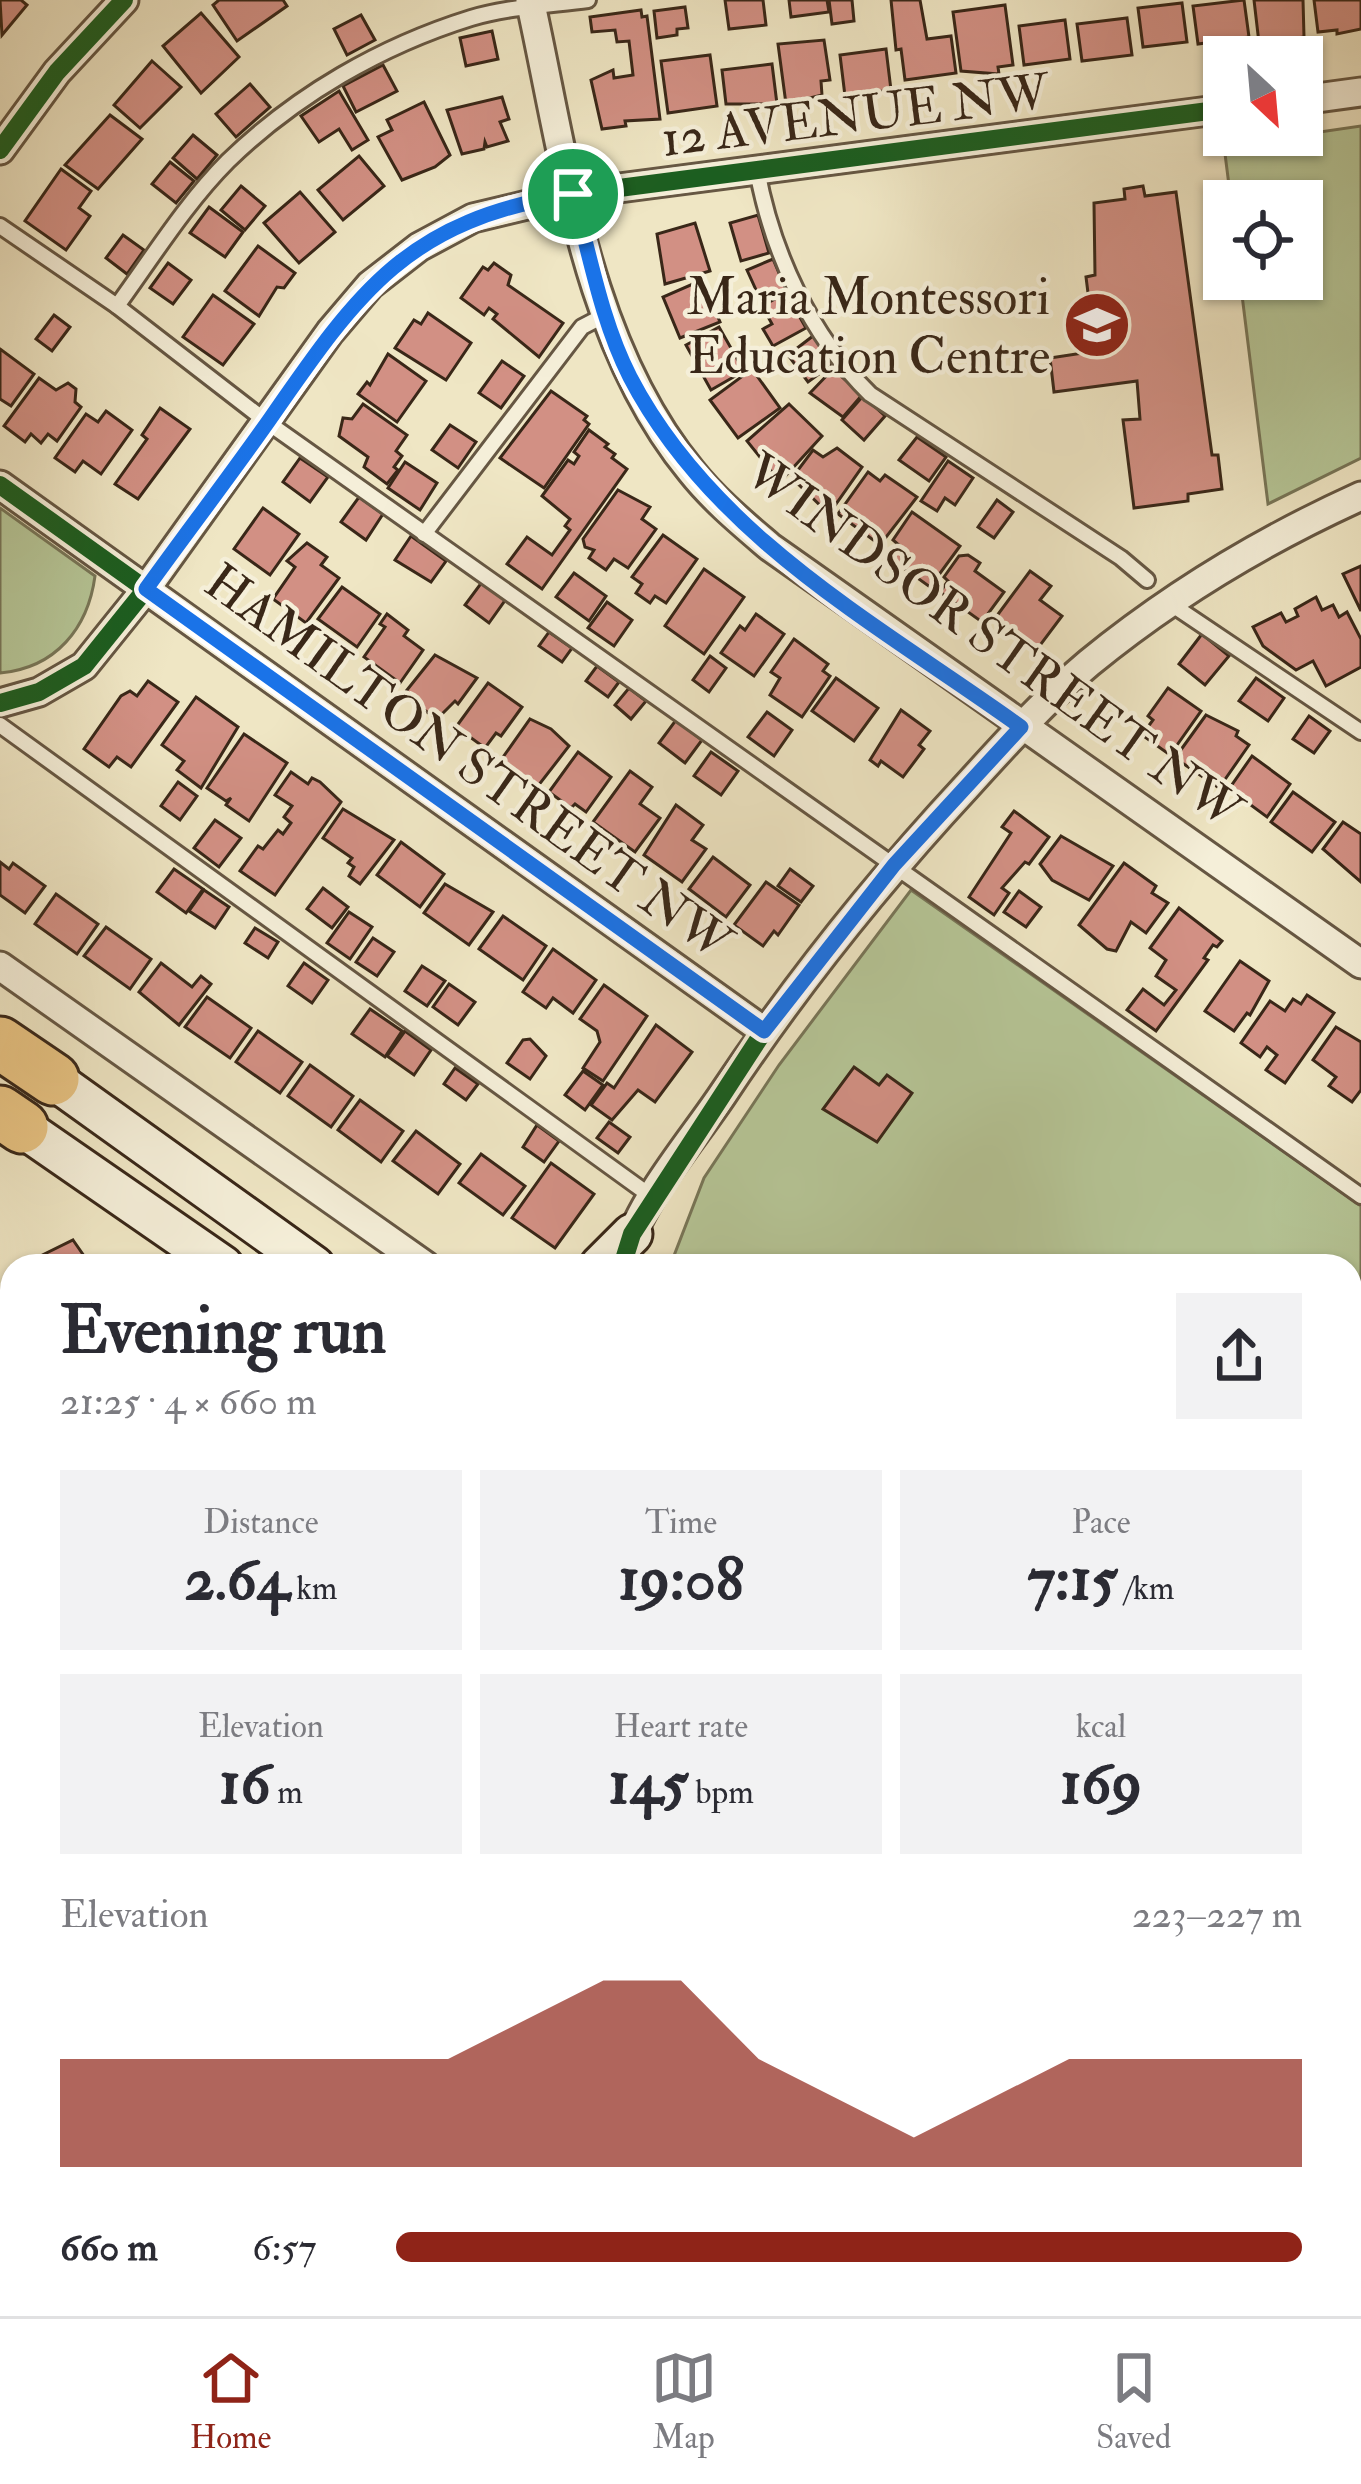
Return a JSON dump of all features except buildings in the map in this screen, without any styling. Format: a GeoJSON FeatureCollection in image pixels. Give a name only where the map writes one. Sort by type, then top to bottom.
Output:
{"type":"FeatureCollection","features":[{"type":"Feature","properties":{"kind":"highway"},"geometry":{"type":"LineString","coordinates":[[0,1042],[52,1079]]}},
{"type":"Feature","properties":{"kind":"street"},"geometry":{"type":"LineString","coordinates":[[0,150],[57,72],[124,0]]}},
{"type":"Feature","properties":{"kind":"street","name":"WINDSOR STREET NW"},"geometry":{"type":"LineString","coordinates":[[531,4],[605,315],[629,374],[659,427],[724,508],[770,547],[1021,727],[1361,964]]}},
{"type":"Feature","properties":{"kind":"street"},"geometry":{"type":"LineString","coordinates":[[1323,97],[1361,92]]}},
{"type":"Feature","properties":{"kind":"street","name":"12 AVENUE NW"},"geometry":{"type":"LineString","coordinates":[[0,703],[39,692],[84,666],[146,589],[349,308],[394,265],[473,218],[573,194],[1203,112]]}},
{"type":"Feature","properties":{"kind":"street","name":"HAMILTON STREET NW"},"geometry":{"type":"LineString","coordinates":[[0,485],[764,1031]]}},
{"type":"Feature","properties":{"kind":"street"},"geometry":{"type":"LineString","coordinates":[[627,1250],[654,1198],[764,1031],[894,865],[1021,727],[1088,664],[1169,602],[1264,543],[1361,496]]}},
{"type":"Feature","properties":{"kind":"street"},"geometry":{"type":"LineString","coordinates":[[0,967],[409,1254]]}},
{"type":"Feature","properties":{"kind":"street"},"geometry":{"type":"LineString","coordinates":[[52,1079],[297,1254]]}},
{"type":"Feature","properties":{"kind":"street"},"geometry":{"type":"LineString","coordinates":[[11,1120],[206,1254]]}},
{"type":"Feature","properties":{"kind":"lane"},"geometry":{"type":"LineString","coordinates":[[117,306],[226,163],[281,116],[340,76],[402,44],[475,17],[531,4],[588,0]]}},
{"type":"Feature","properties":{"kind":"lane"},"geometry":{"type":"LineString","coordinates":[[757,169],[770,226],[787,266],[809,314],[846,370],[870,394],[1121,558],[1147,580]]}},
{"type":"Feature","properties":{"kind":"lane"},"geometry":{"type":"LineString","coordinates":[[0,226],[117,306],[267,422],[424,534],[1361,1196]]}},
{"type":"Feature","properties":{"kind":"lane"},"geometry":{"type":"LineString","coordinates":[[424,534],[582,327],[605,315]]}},
{"type":"Feature","properties":{"kind":"lane"},"geometry":{"type":"LineString","coordinates":[[1169,602],[1361,732]]}},
{"type":"Feature","properties":{"kind":"lane"},"geometry":{"type":"LineString","coordinates":[[0,725],[654,1198]]}},
{"type":"Feature","properties":{"kind":"green space"},"geometry":{"type":"Polygon","coordinates":[[[1361,126],[1361,458],[1268,504],[1243,300],[1323,300],[1323,180],[1228,180],[1225,156],[1323,156],[1323,132],[1361,126]]]}},
{"type":"Feature","properties":{"kind":"green space"},"geometry":{"type":"Polygon","coordinates":[[[0,508],[95,576],[85,612],[66,642],[37,663],[0,673],[0,508]]]}},
{"type":"Feature","properties":{"kind":"green space"},"geometry":{"type":"Polygon","coordinates":[[[911,890],[1361,1206],[1361,1254],[675,1254],[704,1178],[779,1065],[911,890]]]}},
{"type":"Feature","properties":{"kind":"cycle path"},"geometry":{"type":"LineString","coordinates":[[0,150],[57,72],[124,0]]}},
{"type":"Feature","properties":{"kind":"cycle path"},"geometry":{"type":"LineString","coordinates":[[0,703],[39,692],[84,666],[146,589],[330,332],[370,285],[419,247],[473,218],[573,194],[1203,112]]}},
{"type":"Feature","properties":{"kind":"cycle path"},"geometry":{"type":"LineString","coordinates":[[0,485],[764,1031],[632,1234],[626,1254]]}},
{"type":"Feature","properties":{"kind":"place","name":"Maria Montessori Education Centre"},"geometry":{"type":"Point","coordinates":[1097,325]}},
{"type":"Feature","properties":{"kind":"route"},"geometry":{"type":"LineString","coordinates":[[573,194],[605,315],[629,374],[690,471],[770,547],[1021,727],[894,865],[764,1031],[146,589],[330,332],[370,285],[418,247],[473,218],[530,200],[573,194]]}}]}
